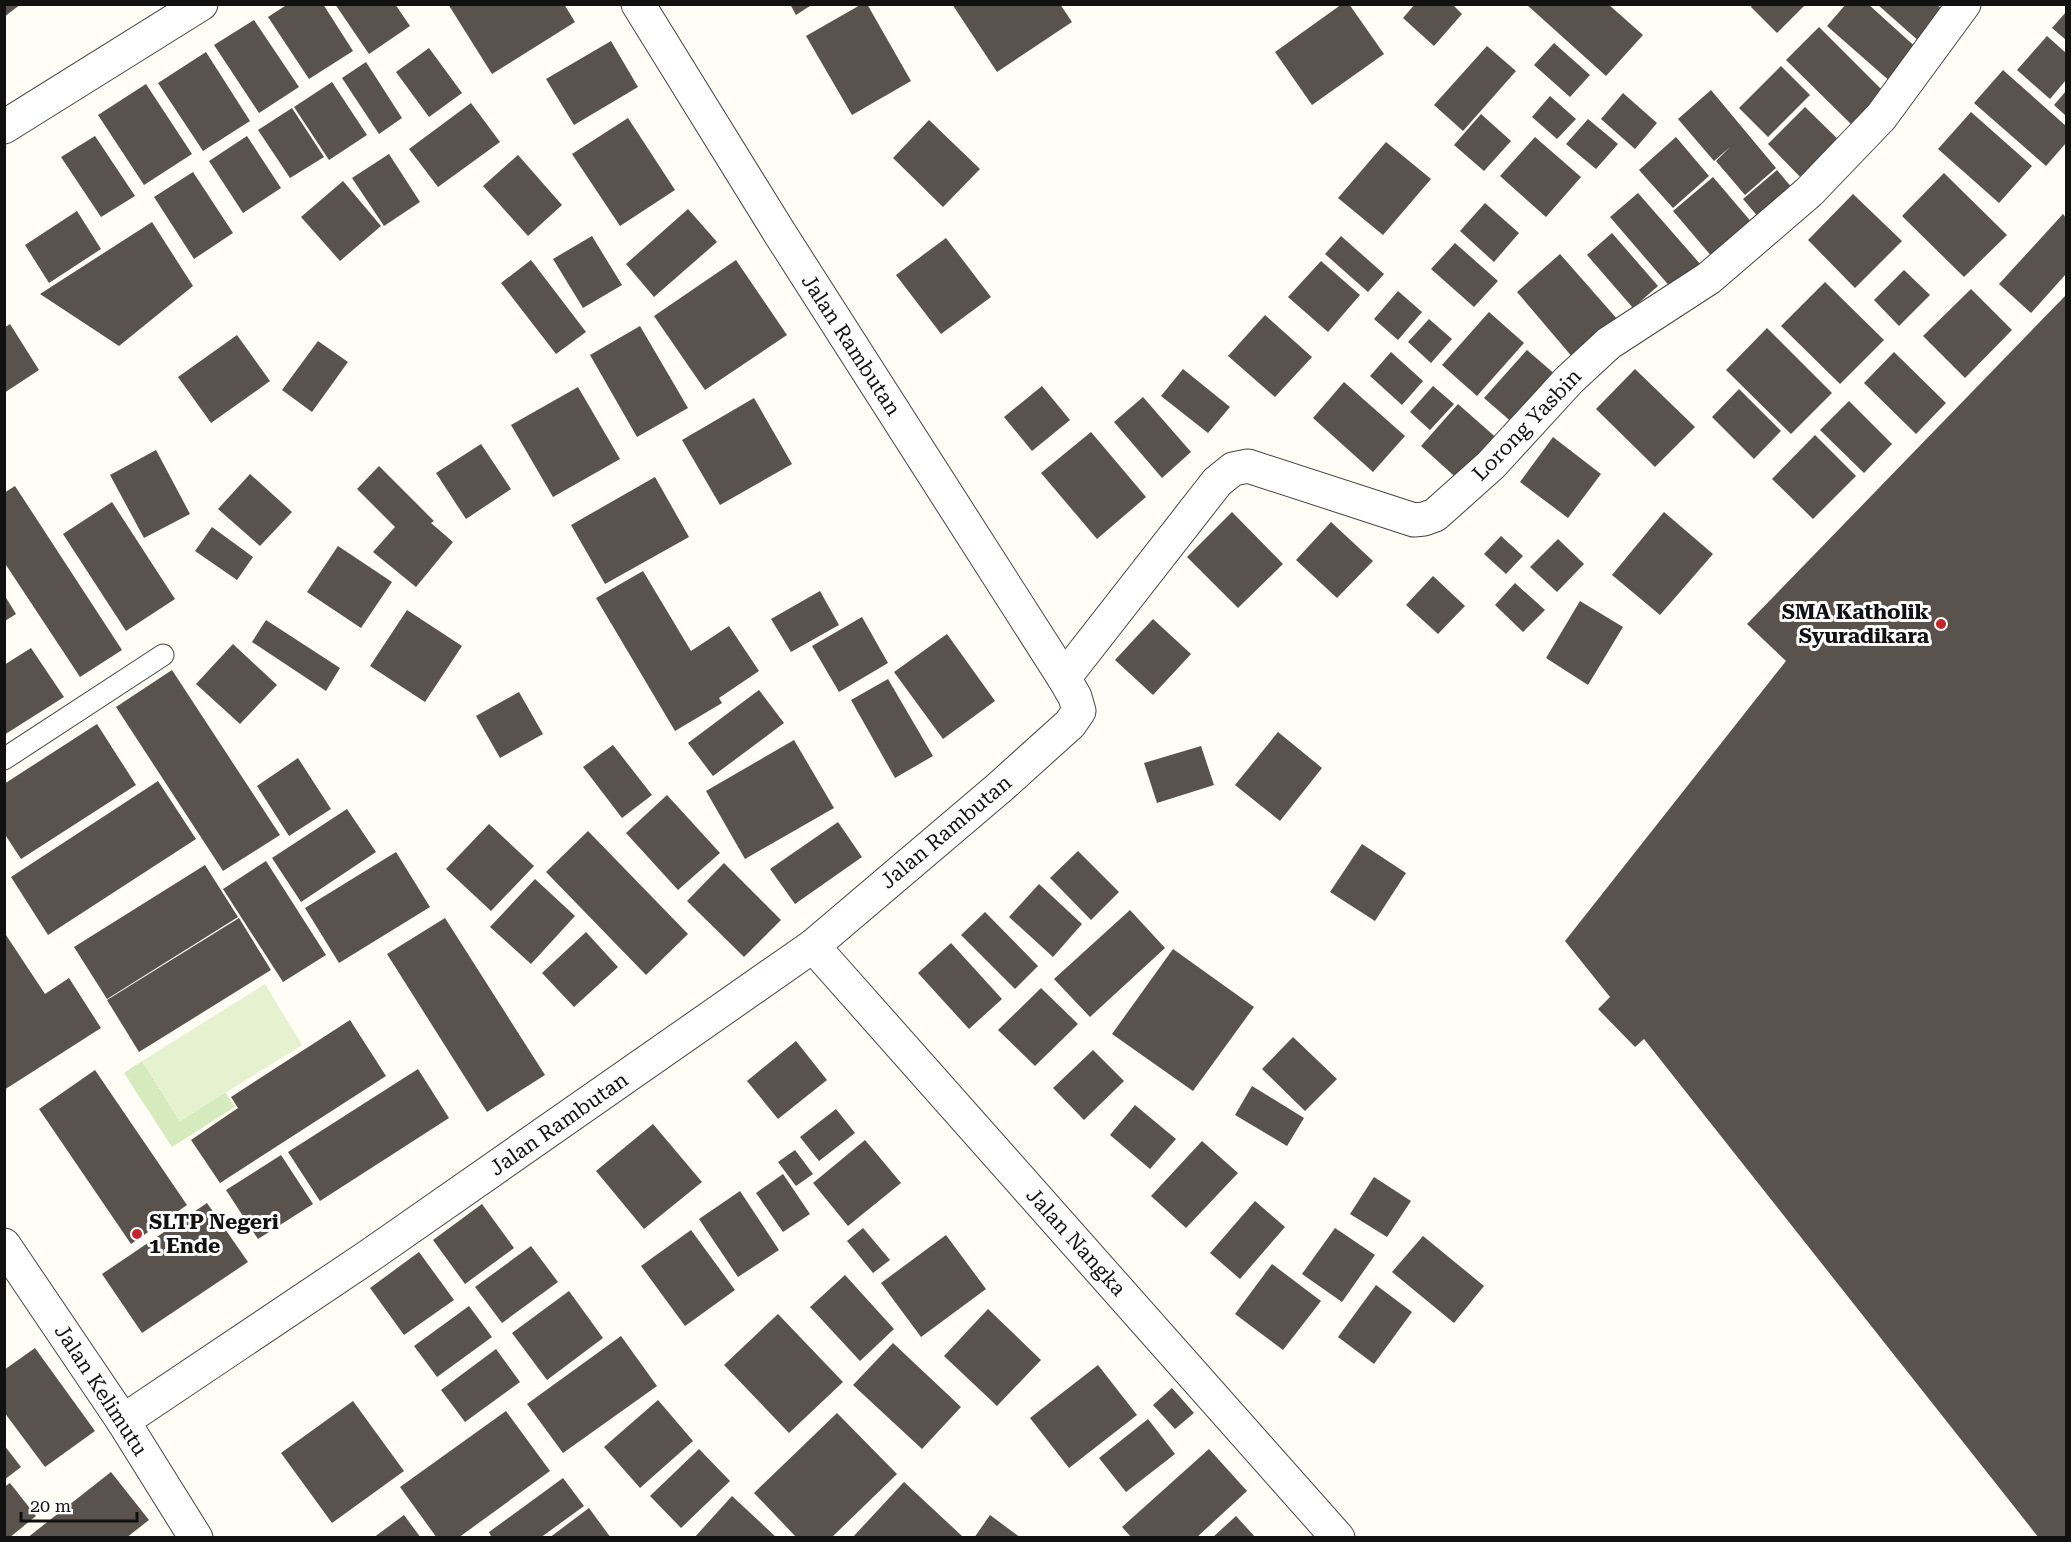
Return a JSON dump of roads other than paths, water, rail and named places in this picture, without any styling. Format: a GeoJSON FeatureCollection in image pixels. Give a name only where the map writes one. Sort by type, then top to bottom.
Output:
{"type":"FeatureCollection","features":[{"type":"Feature","properties":{"kind":"street"},"geometry":{"type":"LineString","coordinates":[[4,127],[201,4]]}},
{"type":"Feature","properties":{"kind":"street","name":"Jalan Rambutan"},"geometry":{"type":"LineString","coordinates":[[123,1422],[369,1257],[813,946],[999,788],[1070,724],[1079,711],[1078,704],[1065,678],[779,232],[638,4]]}},
{"type":"Feature","properties":{"kind":"street","name":"Lorong Yasbin"},"geometry":{"type":"LineString","coordinates":[[1065,678],[1217,482],[1233,469],[1248,466],[1414,520],[1435,515],[1491,465],[1569,380],[1609,343],[1709,278],[1809,192],[1881,117],[1964,4]]}},
{"type":"Feature","properties":{"kind":"street","name":"Jalan Nangka"},"geometry":{"type":"LineString","coordinates":[[813,946],[1338,1538]]}},
{"type":"Feature","properties":{"kind":"street","name":"Jalan Kelimutu"},"geometry":{"type":"LineString","coordinates":[[4,1245],[123,1422],[196,1538]]}},
{"type":"Feature","properties":{"kind":"lane"},"geometry":{"type":"LineString","coordinates":[[4,759],[163,655]]}},
{"type":"Feature","properties":{"kind":"place","name":"SMA Katholik Syuradikara"},"geometry":{"type":"Point","coordinates":[1941,624]}},
{"type":"Feature","properties":{"kind":"place","name":"SLTP Negeri 1 Ende"},"geometry":{"type":"Point","coordinates":[137,1234]}}]}
